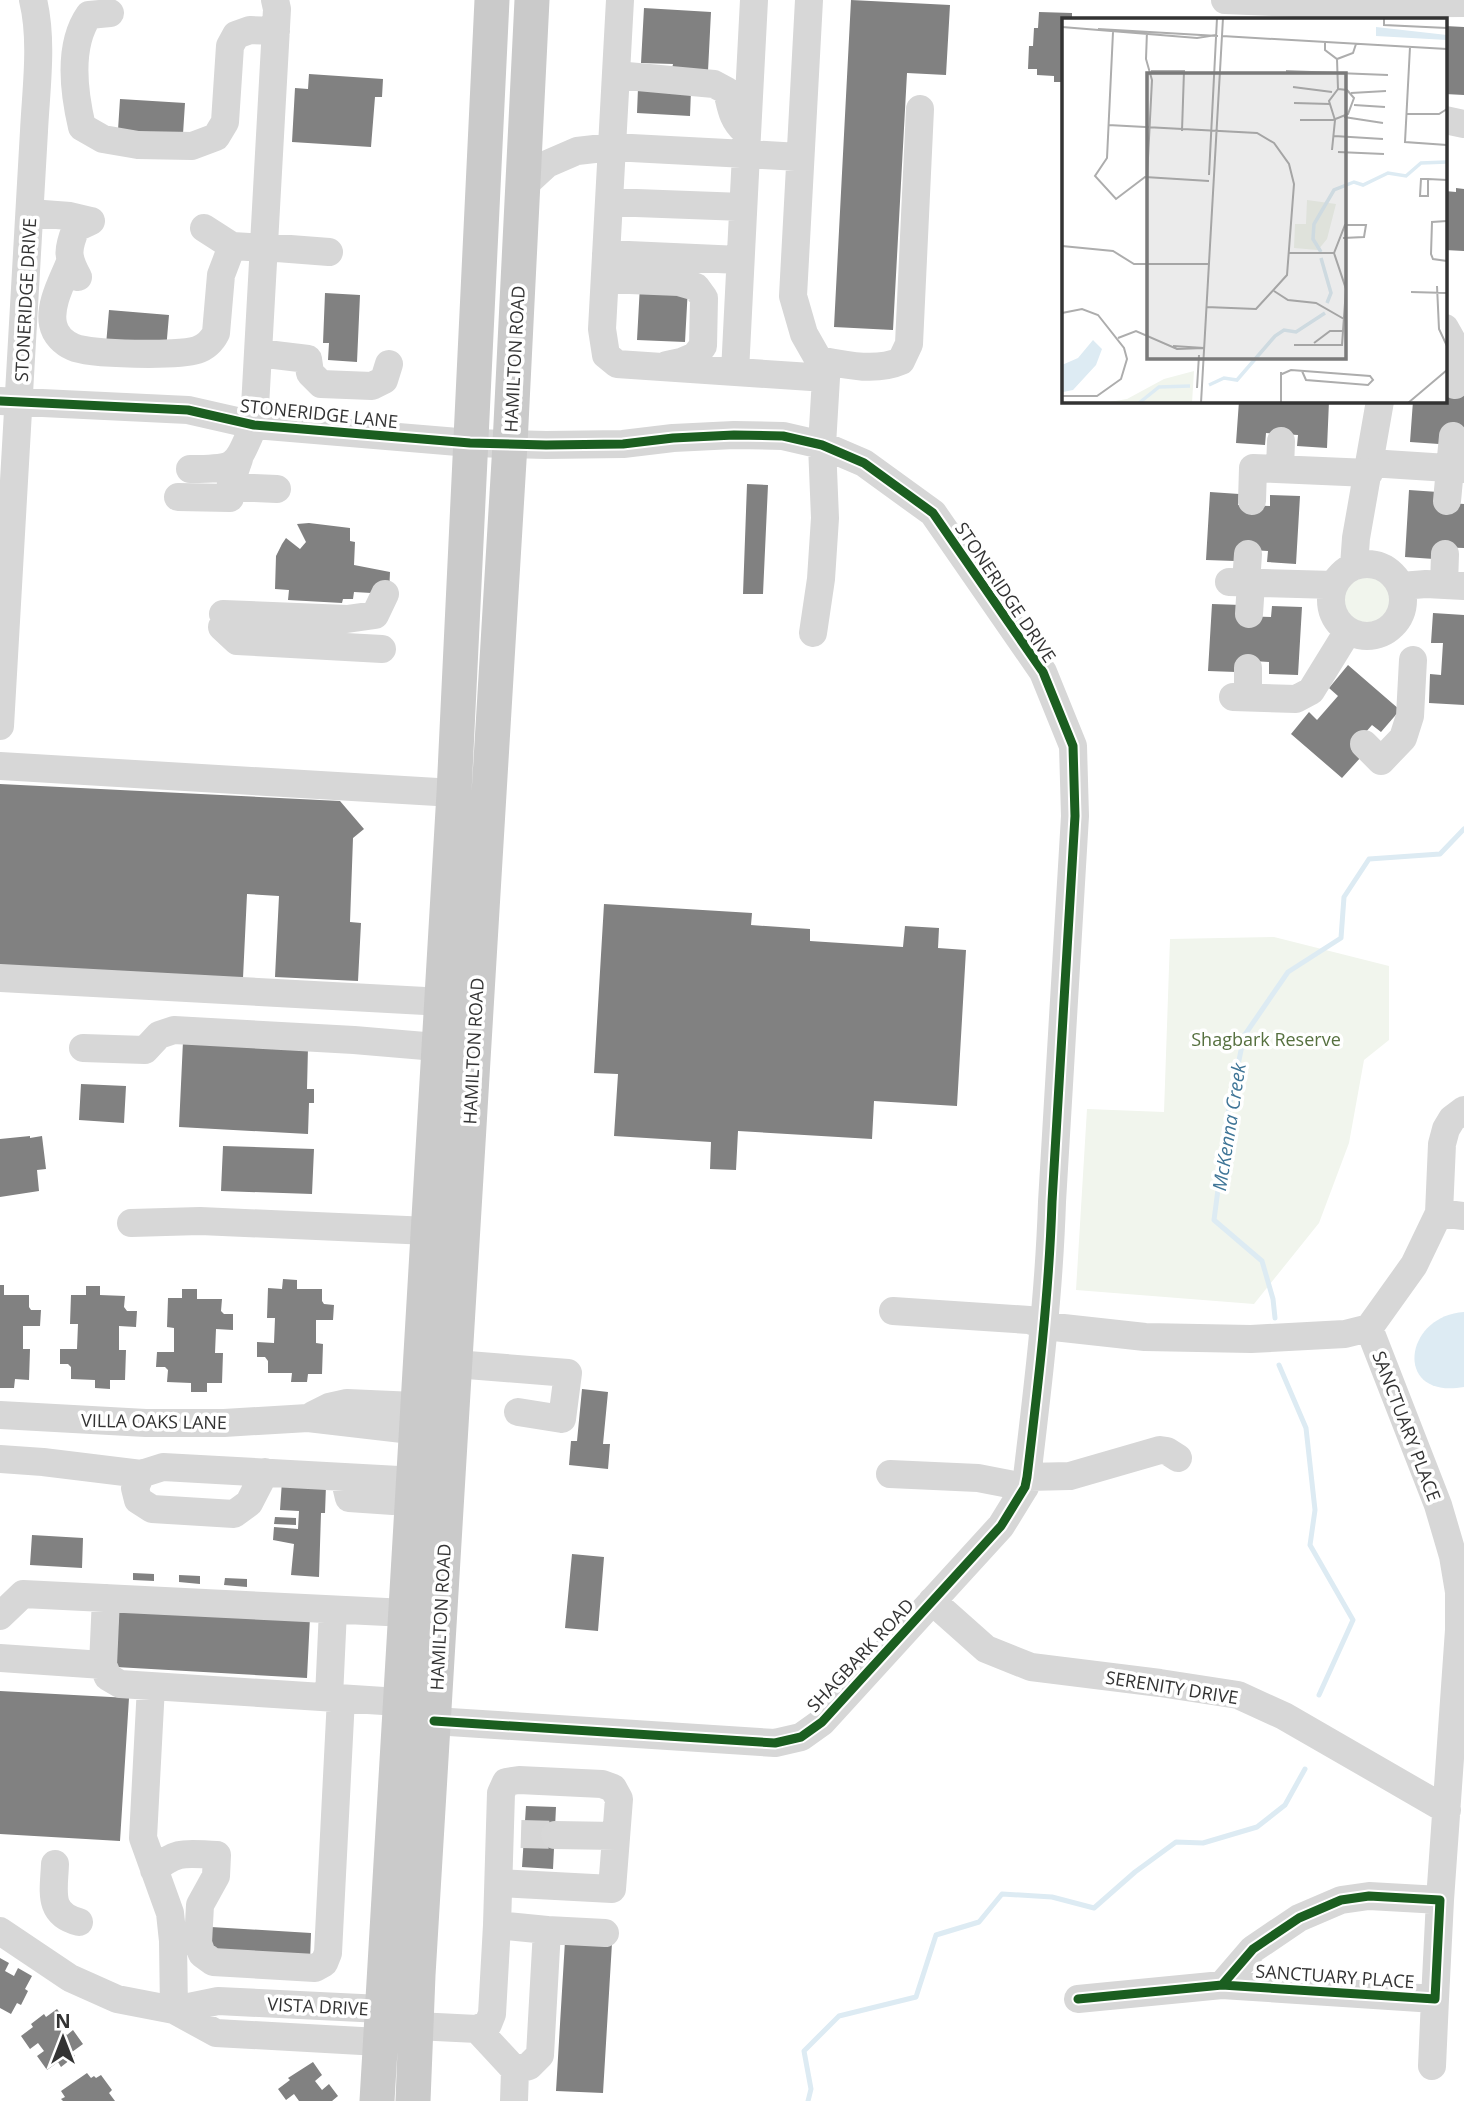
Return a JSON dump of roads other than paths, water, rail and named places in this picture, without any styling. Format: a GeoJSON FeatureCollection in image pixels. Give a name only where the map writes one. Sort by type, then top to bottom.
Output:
{"type":"FeatureCollection","features":[{"type":"Feature","properties":{"kind":"main road","name":"HAMILTON ROAD"},"geometry":{"type":"LineString","coordinates":[[413,2101],[455,1364],[456,1049],[441,1002],[454,793],[492,0]]}},
{"type":"Feature","properties":{"kind":"main road","name":"HAMILTON ROAD"},"geometry":{"type":"LineString","coordinates":[[377,2101],[405,1613],[403,1491],[417,1419],[429,1231],[456,1049],[476,1004],[510,444],[532,0]]}},
{"type":"Feature","properties":{"kind":"street","name":"STONERIDGE DRIVE"},"geometry":{"type":"LineString","coordinates":[[0,726],[10,402],[29,226],[37,52],[33,0]]}},
{"type":"Feature","properties":{"kind":"street"},"geometry":{"type":"LineString","coordinates":[[178,497],[230,498],[239,459],[254,425],[276,32],[275,0]]}},
{"type":"Feature","properties":{"kind":"street"},"geometry":{"type":"LineString","coordinates":[[620,0],[602,329],[606,355],[617,365],[735,372],[823,369],[843,364],[887,367],[901,361],[909,344],[920,109]]}},
{"type":"Feature","properties":{"kind":"street"},"geometry":{"type":"LineString","coordinates":[[735,372],[754,0]]}},
{"type":"Feature","properties":{"kind":"street"},"geometry":{"type":"LineString","coordinates":[[809,0],[793,296],[804,334],[823,369],[825,518],[821,579],[813,633]]}},
{"type":"Feature","properties":{"kind":"street"},"geometry":{"type":"LineString","coordinates":[[1229,0],[1405,6],[1464,3]]}},
{"type":"Feature","properties":{"kind":"street"},"geometry":{"type":"LineString","coordinates":[[110,13],[89,15],[80,27],[76,58],[76,102],[82,127],[103,139],[138,145],[192,146],[216,137],[225,122],[230,46],[236,35],[250,30],[276,32]]}},
{"type":"Feature","properties":{"kind":"street"},"geometry":{"type":"LineString","coordinates":[[37,52],[76,58]]}},
{"type":"Feature","properties":{"kind":"street"},"geometry":{"type":"LineString","coordinates":[[616,75],[714,84],[727,91],[733,117],[746,143]]}},
{"type":"Feature","properties":{"kind":"street"},"geometry":{"type":"LineString","coordinates":[[1446,120],[1464,124]]}},
{"type":"Feature","properties":{"kind":"street"},"geometry":{"type":"LineString","coordinates":[[522,187],[547,164],[577,151],[612,147],[746,143],[800,157]]}},
{"type":"Feature","properties":{"kind":"street"},"geometry":{"type":"LineString","coordinates":[[609,202],[743,207]]}},
{"type":"Feature","properties":{"kind":"street"},"geometry":{"type":"LineString","coordinates":[[29,226],[77,250],[56,297],[52,322],[55,332],[62,340],[82,351],[168,354],[199,349],[213,339],[216,333],[214,279],[232,246]]}},
{"type":"Feature","properties":{"kind":"street"},"geometry":{"type":"LineString","coordinates":[[204,228],[232,246],[329,252]]}},
{"type":"Feature","properties":{"kind":"street"},"geometry":{"type":"LineString","coordinates":[[605,266],[740,260]]}},
{"type":"Feature","properties":{"kind":"street"},"geometry":{"type":"LineString","coordinates":[[605,266],[679,282],[696,288],[705,299],[703,346],[695,356],[681,362],[654,367]]}},
{"type":"Feature","properties":{"kind":"street"},"geometry":{"type":"LineString","coordinates":[[1455,385],[1457,361],[1454,338],[1464,312]]}},
{"type":"Feature","properties":{"kind":"street"},"geometry":{"type":"LineString","coordinates":[[258,354],[307,359],[310,373],[321,384],[372,386],[384,380],[389,365]]}},
{"type":"Feature","properties":{"kind":"street","name":"STONERIDGE LANE"},"geometry":{"type":"LineString","coordinates":[[10,402],[188,410],[254,425],[510,444]]}},
{"type":"Feature","properties":{"kind":"street"},"geometry":{"type":"LineString","coordinates":[[1354,566],[1356,538],[1380,402]]}},
{"type":"Feature","properties":{"kind":"street","name":"STONERIDGE DRIVE"},"geometry":{"type":"LineString","coordinates":[[510,444],[623,444],[734,435],[783,436],[822,445],[864,463],[933,513],[1043,672],[1073,746],[1075,816],[1051,1256]]}},
{"type":"Feature","properties":{"kind":"street"},"geometry":{"type":"LineString","coordinates":[[1447,502],[1457,469],[1453,436]]}},
{"type":"Feature","properties":{"kind":"street"},"geometry":{"type":"LineString","coordinates":[[1252,502],[1281,441]]}},
{"type":"Feature","properties":{"kind":"street"},"geometry":{"type":"LineString","coordinates":[[190,469],[222,469],[239,459]]}},
{"type":"Feature","properties":{"kind":"street"},"geometry":{"type":"LineString","coordinates":[[1267,468],[1457,469]]}},
{"type":"Feature","properties":{"kind":"street"},"geometry":{"type":"LineString","coordinates":[[231,487],[277,489]]}},
{"type":"Feature","properties":{"kind":"street"},"geometry":{"type":"LineString","coordinates":[[1248,554],[1242,582],[1249,614]]}},
{"type":"Feature","properties":{"kind":"street"},"geometry":{"type":"LineString","coordinates":[[1401,586],[1454,585],[1445,554]]}},
{"type":"Feature","properties":{"kind":"street"},"geometry":{"type":"LineString","coordinates":[[1364,563],[1377,564],[1388,569],[1401,586],[1404,601],[1402,613],[1389,629],[1374,636],[1362,636],[1349,631],[1341,626],[1334,616],[1331,593],[1334,585],[1342,572],[1354,566],[1364,563]]}},
{"type":"Feature","properties":{"kind":"street"},"geometry":{"type":"LineString","coordinates":[[1242,582],[1334,585]]}},
{"type":"Feature","properties":{"kind":"street"},"geometry":{"type":"LineString","coordinates":[[382,649],[237,641],[222,621],[347,619],[375,615],[385,594]]}},
{"type":"Feature","properties":{"kind":"street"},"geometry":{"type":"LineString","coordinates":[[1364,744],[1381,761],[1403,738],[1423,661],[1389,629]]}},
{"type":"Feature","properties":{"kind":"street"},"geometry":{"type":"LineString","coordinates":[[1248,668],[1240,697],[1313,699],[1311,691],[1349,631]]}},
{"type":"Feature","properties":{"kind":"street"},"geometry":{"type":"LineString","coordinates":[[0,766],[383,780],[454,793]]}},
{"type":"Feature","properties":{"kind":"street"},"geometry":{"type":"LineString","coordinates":[[0,978],[476,1004]]}},
{"type":"Feature","properties":{"kind":"street"},"geometry":{"type":"LineString","coordinates":[[83,1048],[145,1050],[159,1035],[174,1030],[456,1049]]}},
{"type":"Feature","properties":{"kind":"street","name":"SANCTUARY PLACE"},"geometry":{"type":"LineString","coordinates":[[893,1311],[1029,1320],[1045,1326],[1145,1337],[1251,1339],[1345,1334],[1369,1328],[1452,1214],[1442,1144],[1452,1119],[1464,1110]]}},
{"type":"Feature","properties":{"kind":"street"},"geometry":{"type":"LineString","coordinates":[[131,1223],[200,1221],[429,1231]]}},
{"type":"Feature","properties":{"kind":"street","name":"SHAGBARK ROAD"},"geometry":{"type":"LineString","coordinates":[[434,1721],[775,1743],[801,1737],[822,1721],[1001,1526],[1026,1482],[1051,1256]]}},
{"type":"Feature","properties":{"kind":"street","name":"SANCTUARY PLACE"},"geometry":{"type":"LineString","coordinates":[[1078,1999],[1222,1985],[1435,1999],[1459,1630],[1457,1580],[1438,1505],[1369,1328]]}},
{"type":"Feature","properties":{"kind":"street"},"geometry":{"type":"LineString","coordinates":[[455,1364],[568,1373],[562,1419],[518,1412]]}},
{"type":"Feature","properties":{"kind":"street","name":"VILLA OAKS LANE"},"geometry":{"type":"LineString","coordinates":[[0,1415],[146,1423],[224,1423],[308,1418],[328,1407],[347,1403],[417,1419],[452,1421]]}},
{"type":"Feature","properties":{"kind":"street"},"geometry":{"type":"LineString","coordinates":[[890,1474],[1026,1482],[1070,1476],[1160,1450],[1178,1458]]}},
{"type":"Feature","properties":{"kind":"street"},"geometry":{"type":"LineString","coordinates":[[0,1460],[43,1462],[141,1474],[163,1467],[344,1477],[403,1491],[448,1482]]}},
{"type":"Feature","properties":{"kind":"street"},"geometry":{"type":"LineString","coordinates":[[141,1474],[135,1488],[138,1500],[152,1509],[234,1514],[249,1503],[265,1472]]}},
{"type":"Feature","properties":{"kind":"street"},"geometry":{"type":"LineString","coordinates":[[0,1616],[23,1594],[440,1615]]}},
{"type":"Feature","properties":{"kind":"street"},"geometry":{"type":"LineString","coordinates":[[106,1598],[103,1665],[108,1677],[120,1684],[399,1702]]}},
{"type":"Feature","properties":{"kind":"street","name":"SERENITY DRIVE"},"geometry":{"type":"LineString","coordinates":[[932,1601],[986,1649],[1031,1667],[1238,1695],[1283,1717],[1447,1810]]}},
{"type":"Feature","properties":{"kind":"street"},"geometry":{"type":"LineString","coordinates":[[154,1870],[166,1858],[177,1853],[217,1855],[216,1876],[200,1905],[198,1943],[202,1954],[213,1962],[316,1968],[324,1963],[328,1953],[335,1697],[333,1610]]}},
{"type":"Feature","properties":{"kind":"street"},"geometry":{"type":"LineString","coordinates":[[0,1658],[103,1665]]}},
{"type":"Feature","properties":{"kind":"street"},"geometry":{"type":"LineString","coordinates":[[151,1686],[143,1838],[170,1913],[173,1941],[173,2010]]}},
{"type":"Feature","properties":{"kind":"street"},"geometry":{"type":"LineString","coordinates":[[416,2026],[477,2029],[488,2024],[492,2014],[499,1883],[511,1833],[501,1793],[506,1782],[519,1780],[602,1784],[613,1788],[618,1799],[612,1889],[499,1883]]}},
{"type":"Feature","properties":{"kind":"street"},"geometry":{"type":"LineString","coordinates":[[555,1835],[616,1836]]}},
{"type":"Feature","properties":{"kind":"street"},"geometry":{"type":"LineString","coordinates":[[55,1864],[54,1896],[57,1910],[66,1919],[79,1922]]}},
{"type":"Feature","properties":{"kind":"street","name":"SANCTUARY PLACE"},"geometry":{"type":"LineString","coordinates":[[1222,1985],[1253,1949],[1299,1918],[1341,1900],[1369,1896],[1440,1900]]}},
{"type":"Feature","properties":{"kind":"street"},"geometry":{"type":"LineString","coordinates":[[497,1925],[605,1933]]}},
{"type":"Feature","properties":{"kind":"street"},"geometry":{"type":"LineString","coordinates":[[515,2070],[529,2066],[540,2054],[547,1930]]}},
{"type":"Feature","properties":{"kind":"street","name":"VISTA DRIVE"},"geometry":{"type":"LineString","coordinates":[[0,1931],[70,1978],[117,1999],[173,2010],[218,2001],[380,2026],[416,2026]]}},
{"type":"Feature","properties":{"kind":"street"},"geometry":{"type":"LineString","coordinates":[[1432,2066],[1435,1999]]}},
{"type":"Feature","properties":{"kind":"street"},"geometry":{"type":"LineString","coordinates":[[477,2029],[515,2070],[514,2101]]}},
{"type":"Feature","properties":{"kind":"waterway","name":"McKenna Creek"},"geometry":{"type":"LineString","coordinates":[[1275,1318],[1273,1299],[1262,1261],[1214,1220],[1228,1113],[1244,1036],[1288,972],[1341,938],[1344,897],[1369,859],[1440,854],[1464,829]]}},
{"type":"Feature","properties":{"kind":"waterway","name":"McKenna Creek"},"geometry":{"type":"LineString","coordinates":[[1279,1365],[1306,1428],[1315,1510],[1310,1545],[1353,1620],[1319,1695]]}},
{"type":"Feature","properties":{"kind":"waterway","name":"McKenna Creek"},"geometry":{"type":"LineString","coordinates":[[808,2101],[811,2089],[804,2051],[839,2016],[916,1997],[936,1935],[979,1922],[1002,1894],[1052,1897],[1094,1908],[1135,1872],[1176,1842],[1203,1843],[1257,1827],[1285,1805],[1305,1769]]}},
{"type":"Feature","properties":{"kind":"tunnel"},"geometry":{"type":"LineString","coordinates":[[521,1834],[555,1835]]}},
{"type":"Feature","properties":{"kind":"park label","name":"Shagbark Reserve"},"geometry":{"type":"Point","coordinates":[1266,1039]}}]}
